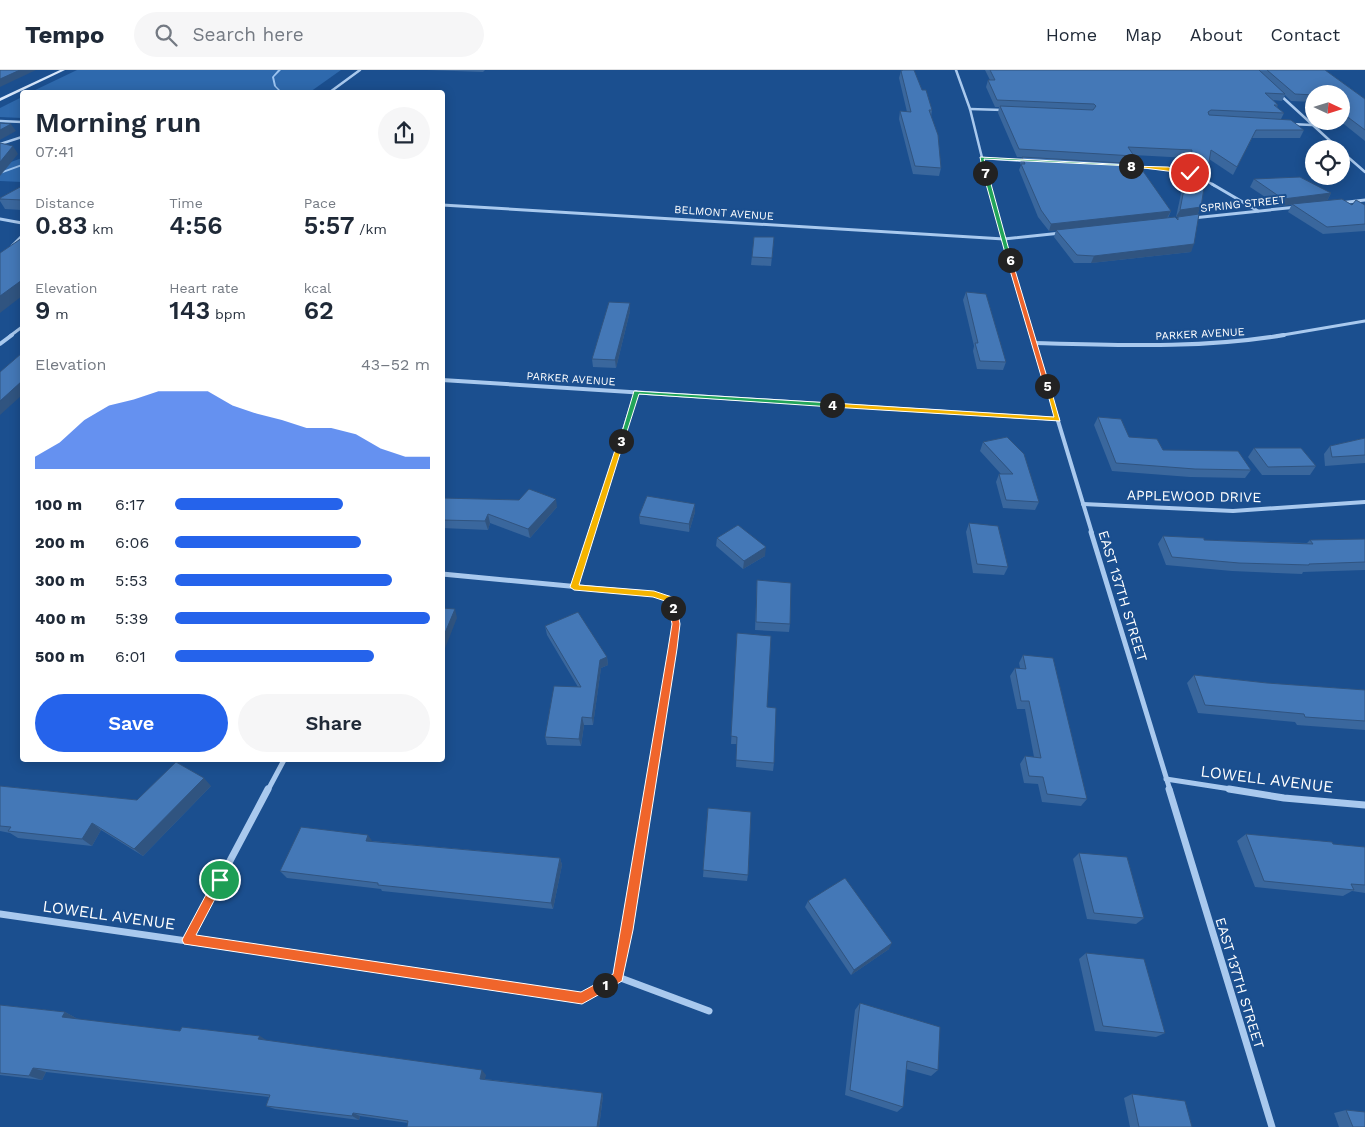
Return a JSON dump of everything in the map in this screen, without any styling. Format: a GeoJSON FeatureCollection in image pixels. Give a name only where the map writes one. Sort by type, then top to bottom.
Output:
{"type":"FeatureCollection","features":[{"type":"Feature","properties":{"kind":"street"},"geometry":{"type":"LineString","coordinates":[[21,90],[63,70]]}},
{"type":"Feature","properties":{"kind":"street"},"geometry":{"type":"LineString","coordinates":[[333,90],[360,70]]}},
{"type":"Feature","properties":{"kind":"street","name":"EAST 137TH STREET"},"geometry":{"type":"LineString","coordinates":[[956,70],[970,109],[1004,239],[1034,343],[1272,1127]]}},
{"type":"Feature","properties":{"kind":"street"},"geometry":{"type":"LineString","coordinates":[[1273,88],[1305,118]]}},
{"type":"Feature","properties":{"kind":"street"},"geometry":{"type":"LineString","coordinates":[[0,99],[20,90]]}},
{"type":"Feature","properties":{"kind":"street"},"geometry":{"type":"LineString","coordinates":[[970,109],[1007,110]]}},
{"type":"Feature","properties":{"kind":"street"},"geometry":{"type":"LineString","coordinates":[[0,121],[20,122]]}},
{"type":"Feature","properties":{"kind":"street"},"geometry":{"type":"LineString","coordinates":[[1284,123],[1305,124]]}},
{"type":"Feature","properties":{"kind":"street"},"geometry":{"type":"LineString","coordinates":[[1318,130],[1329,140]]}},
{"type":"Feature","properties":{"kind":"street"},"geometry":{"type":"LineString","coordinates":[[0,144],[20,138]]}},
{"type":"Feature","properties":{"kind":"street"},"geometry":{"type":"LineString","coordinates":[[982,158],[1031,161]]}},
{"type":"Feature","properties":{"kind":"street"},"geometry":{"type":"LineString","coordinates":[[1350,159],[1365,172]]}},
{"type":"Feature","properties":{"kind":"street"},"geometry":{"type":"LineString","coordinates":[[1129,166],[1168,168],[1190,173],[1258,211]]}},
{"type":"Feature","properties":{"kind":"street"},"geometry":{"type":"LineString","coordinates":[[1336,203],[1365,200]]}},
{"type":"Feature","properties":{"kind":"street","name":"BELMONT AVENUE"},"geometry":{"type":"LineString","coordinates":[[445,205],[1004,239]]}},
{"type":"Feature","properties":{"kind":"street","name":"SPRING STREET"},"geometry":{"type":"LineString","coordinates":[[1190,219],[1307,206]]}},
{"type":"Feature","properties":{"kind":"street"},"geometry":{"type":"LineString","coordinates":[[0,219],[20,222]]}},
{"type":"Feature","properties":{"kind":"street"},"geometry":{"type":"LineString","coordinates":[[1004,239],[1062,232]]}},
{"type":"Feature","properties":{"kind":"street"},"geometry":{"type":"LineString","coordinates":[[5,250],[20,238]]}},
{"type":"Feature","properties":{"kind":"street","name":"PARKER AVENUE"},"geometry":{"type":"LineString","coordinates":[[1034,343],[1147,346],[1248,341],[1365,320]]}},
{"type":"Feature","properties":{"kind":"street"},"geometry":{"type":"LineString","coordinates":[[0,344],[20,329]]}},
{"type":"Feature","properties":{"kind":"street","name":"PARKER AVENUE"},"geometry":{"type":"LineString","coordinates":[[445,380],[1058,419]]}},
{"type":"Feature","properties":{"kind":"street"},"geometry":{"type":"LineString","coordinates":[[574,587],[636,392]]}},
{"type":"Feature","properties":{"kind":"street","name":"APPLEWOOD DRIVE"},"geometry":{"type":"LineString","coordinates":[[1083,504],[1233,511],[1365,502]]}},
{"type":"Feature","properties":{"kind":"street"},"geometry":{"type":"LineString","coordinates":[[445,574],[654,594],[672,601],[676,624],[673,649],[618,977],[709,1011]]}},
{"type":"Feature","properties":{"kind":"street"},"geometry":{"type":"LineString","coordinates":[[188,940],[283,762]]}},
{"type":"Feature","properties":{"kind":"street","name":"LOWELL AVENUE"},"geometry":{"type":"LineString","coordinates":[[1166,779],[1284,798],[1365,805]]}},
{"type":"Feature","properties":{"kind":"street","name":"LOWELL AVENUE"},"geometry":{"type":"LineString","coordinates":[[0,914],[582,998],[618,977]]}},
{"type":"Feature","properties":{"kind":"shaded area"},"geometry":{"type":"Polygon","coordinates":[[[77,70],[341,70],[313,90],[35,90],[77,70]]]}},
{"type":"Feature","properties":{"kind":"shaded area"},"geometry":{"type":"Polygon","coordinates":[[[20,98],[20,118],[0,117],[0,108],[20,98]]]}},
{"type":"Feature","properties":{"kind":"shaded area"},"geometry":{"type":"Polygon","coordinates":[[[20,159],[20,182],[0,181],[0,166],[20,159]]]}},
{"type":"Feature","properties":{"kind":"building"},"geometry":{"type":"Polygon","coordinates":[[[0,70],[20,70],[0,79],[0,70]]]}},
{"type":"Feature","properties":{"kind":"building"},"geometry":{"type":"Polygon","coordinates":[[[914,70],[922,90],[926,90],[932,110],[929,110],[938,135],[941,168],[915,166],[900,111],[911,112],[901,71],[914,70]]]}},
{"type":"Feature","properties":{"kind":"building"},"geometry":{"type":"Polygon","coordinates":[[[990,70],[1259,70],[1285,94],[1265,93],[1278,105],[1274,105],[1284,113],[1211,110],[1208,112],[1209,115],[1291,120],[1304,130],[1256,130],[1237,167],[1211,150],[1208,168],[1190,161],[1192,150],[1128,147],[1134,156],[1019,149],[1000,106],[1093,110],[1096,106],[1094,104],[997,100],[988,80],[995,80],[990,70]]]}},
{"type":"Feature","properties":{"kind":"building"},"geometry":{"type":"Polygon","coordinates":[[[1267,70],[1325,70],[1346,85],[1305,85],[1305,95],[1295,94],[1267,70]]]}},
{"type":"Feature","properties":{"kind":"building"},"geometry":{"type":"Polygon","coordinates":[[[1350,88],[1365,99],[1365,130],[1350,119],[1350,88]]]}},
{"type":"Feature","properties":{"kind":"building"},"geometry":{"type":"Polygon","coordinates":[[[0,123],[11,124],[0,130],[0,123]]]}},
{"type":"Feature","properties":{"kind":"building"},"geometry":{"type":"Polygon","coordinates":[[[0,143],[13,146],[0,162],[0,143]]]}},
{"type":"Feature","properties":{"kind":"building"},"geometry":{"type":"Polygon","coordinates":[[[1022,157],[1138,164],[1171,211],[1051,224],[1041,210],[1021,164],[1025,164],[1022,157]]]}},
{"type":"Feature","properties":{"kind":"building"},"geometry":{"type":"Polygon","coordinates":[[[1188,168],[1206,175],[1201,207],[1180,210],[1188,168]]]}},
{"type":"Feature","properties":{"kind":"building"},"geometry":{"type":"Polygon","coordinates":[[[1300,177],[1305,180],[1305,185],[1316,185],[1331,193],[1283,199],[1254,179],[1300,177]]]}},
{"type":"Feature","properties":{"kind":"building"},"geometry":{"type":"Polygon","coordinates":[[[20,187],[20,200],[0,198],[20,187]]]}},
{"type":"Feature","properties":{"kind":"building"},"geometry":{"type":"Polygon","coordinates":[[[1342,199],[1352,205],[1356,200],[1365,205],[1365,224],[1327,227],[1292,204],[1342,199]]]}},
{"type":"Feature","properties":{"kind":"building"},"geometry":{"type":"Polygon","coordinates":[[[1199,214],[1194,244],[1094,256],[1077,255],[1056,230],[1175,217],[1178,220],[1178,217],[1199,214]]]}},
{"type":"Feature","properties":{"kind":"building"},"geometry":{"type":"Polygon","coordinates":[[[754,237],[774,237],[772,258],[752,257],[754,237]]]}},
{"type":"Feature","properties":{"kind":"building"},"geometry":{"type":"Polygon","coordinates":[[[20,239],[20,281],[0,296],[0,253],[20,239]]]}},
{"type":"Feature","properties":{"kind":"building"},"geometry":{"type":"Polygon","coordinates":[[[966,292],[986,294],[1006,362],[980,361],[975,343],[978,343],[966,292]]]}},
{"type":"Feature","properties":{"kind":"building"},"geometry":{"type":"Polygon","coordinates":[[[609,302],[630,303],[615,360],[592,359],[609,302]]]}},
{"type":"Feature","properties":{"kind":"building"},"geometry":{"type":"Polygon","coordinates":[[[20,355],[20,383],[0,401],[0,372],[20,355]]]}},
{"type":"Feature","properties":{"kind":"building"},"geometry":{"type":"Polygon","coordinates":[[[1098,417],[1121,419],[1129,437],[1157,439],[1163,450],[1238,451],[1251,470],[1195,469],[1116,463],[1098,417]]]}},
{"type":"Feature","properties":{"kind":"building"},"geometry":{"type":"Polygon","coordinates":[[[1007,437],[1024,454],[1039,502],[1006,500],[999,474],[1013,474],[983,442],[1007,437]]]}},
{"type":"Feature","properties":{"kind":"building"},"geometry":{"type":"Polygon","coordinates":[[[1365,438],[1365,455],[1332,457],[1330,446],[1365,438]]]}},
{"type":"Feature","properties":{"kind":"building"},"geometry":{"type":"Polygon","coordinates":[[[1254,448],[1301,448],[1316,466],[1268,467],[1254,448]]]}},
{"type":"Feature","properties":{"kind":"building"},"geometry":{"type":"Polygon","coordinates":[[[529,489],[556,499],[528,529],[488,514],[485,521],[445,520],[445,498],[519,500],[529,489]]]}},
{"type":"Feature","properties":{"kind":"building"},"geometry":{"type":"Polygon","coordinates":[[[647,496],[695,504],[689,524],[639,516],[647,496]]]}},
{"type":"Feature","properties":{"kind":"building"},"geometry":{"type":"Polygon","coordinates":[[[969,523],[998,526],[1008,567],[977,564],[969,523]]]}},
{"type":"Feature","properties":{"kind":"building"},"geometry":{"type":"Polygon","coordinates":[[[738,525],[766,547],[744,561],[717,538],[738,525]]]}},
{"type":"Feature","properties":{"kind":"building"},"geometry":{"type":"Polygon","coordinates":[[[1163,536],[1204,538],[1204,540],[1313,544],[1310,540],[1365,539],[1365,562],[1309,565],[1239,563],[1172,557],[1163,536]]]}},
{"type":"Feature","properties":{"kind":"building"},"geometry":{"type":"Polygon","coordinates":[[[757,580],[791,583],[790,624],[756,622],[757,580]]]}},
{"type":"Feature","properties":{"kind":"building"},"geometry":{"type":"Polygon","coordinates":[[[445,608],[455,609],[445,633],[445,608]]]}},
{"type":"Feature","properties":{"kind":"building"},"geometry":{"type":"Polygon","coordinates":[[[578,612],[607,657],[600,660],[592,718],[582,717],[579,739],[545,737],[554,686],[581,687],[545,626],[578,612]]]}},
{"type":"Feature","properties":{"kind":"building"},"geometry":{"type":"Polygon","coordinates":[[[737,633],[771,636],[767,707],[776,708],[774,763],[736,760],[737,737],[731,736],[737,633]]]}},
{"type":"Feature","properties":{"kind":"building"},"geometry":{"type":"Polygon","coordinates":[[[1023,655],[1053,658],[1087,799],[1047,794],[1043,777],[1029,776],[1025,756],[1041,758],[1029,701],[1021,701],[1015,668],[1026,669],[1023,655]]]}},
{"type":"Feature","properties":{"kind":"building"},"geometry":{"type":"Polygon","coordinates":[[[1194,675],[1267,683],[1365,690],[1365,721],[1305,717],[1304,714],[1205,705],[1194,675]]]}},
{"type":"Feature","properties":{"kind":"building"},"geometry":{"type":"Polygon","coordinates":[[[176,762],[204,778],[134,849],[92,823],[82,839],[8,831],[11,827],[0,826],[0,786],[137,800],[176,762]]]}},
{"type":"Feature","properties":{"kind":"building"},"geometry":{"type":"Polygon","coordinates":[[[708,808],[751,812],[748,875],[703,870],[708,808]]]}},
{"type":"Feature","properties":{"kind":"building"},"geometry":{"type":"Polygon","coordinates":[[[301,827],[368,835],[366,841],[560,858],[551,903],[378,885],[378,883],[280,871],[301,827]]]}},
{"type":"Feature","properties":{"kind":"building"},"geometry":{"type":"Polygon","coordinates":[[[1246,834],[1365,847],[1365,885],[1351,884],[1354,890],[1264,881],[1246,834]]]}},
{"type":"Feature","properties":{"kind":"building"},"geometry":{"type":"Polygon","coordinates":[[[1079,853],[1127,857],[1144,918],[1094,913],[1079,853]]]}},
{"type":"Feature","properties":{"kind":"building"},"geometry":{"type":"Polygon","coordinates":[[[845,878],[892,943],[854,970],[808,901],[845,878]]]}},
{"type":"Feature","properties":{"kind":"building"},"geometry":{"type":"Polygon","coordinates":[[[1086,953],[1144,959],[1165,1033],[1103,1026],[1086,953]]]}},
{"type":"Feature","properties":{"kind":"building"},"geometry":{"type":"Polygon","coordinates":[[[860,1003],[940,1027],[938,1070],[907,1061],[903,1107],[850,1090],[860,1003]]]}},
{"type":"Feature","properties":{"kind":"building"},"geometry":{"type":"Polygon","coordinates":[[[0,1005],[65,1012],[62,1017],[180,1031],[182,1027],[260,1036],[258,1039],[482,1070],[480,1079],[602,1093],[597,1127],[407,1127],[408,1121],[353,1113],[352,1116],[266,1106],[270,1095],[33,1068],[29,1076],[0,1073],[0,1005]]]}},
{"type":"Feature","properties":{"kind":"building"},"geometry":{"type":"Polygon","coordinates":[[[1132,1094],[1185,1101],[1192,1127],[1139,1127],[1132,1094]]]}},
{"type":"Feature","properties":{"kind":"building"},"geometry":{"type":"Polygon","coordinates":[[[1346,1110],[1365,1112],[1365,1127],[1353,1127],[1346,1110]]]}},
{"type":"Feature","properties":{"kind":"waterway"},"geometry":{"type":"LineString","coordinates":[[279,90],[275,86],[273,77],[280,70]]}},
{"type":"Feature","properties":{"kind":"waterway"},"geometry":{"type":"LineString","coordinates":[[0,173],[20,166]]}},
{"type":"Feature","properties":{"kind":"route"},"geometry":{"type":"LineString","coordinates":[[220,880],[188,940],[582,998],[618,977],[676,624],[672,601],[654,594],[574,587],[636,392],[1058,419],[992,200],[982,158],[1168,168],[1190,173]]}}]}
